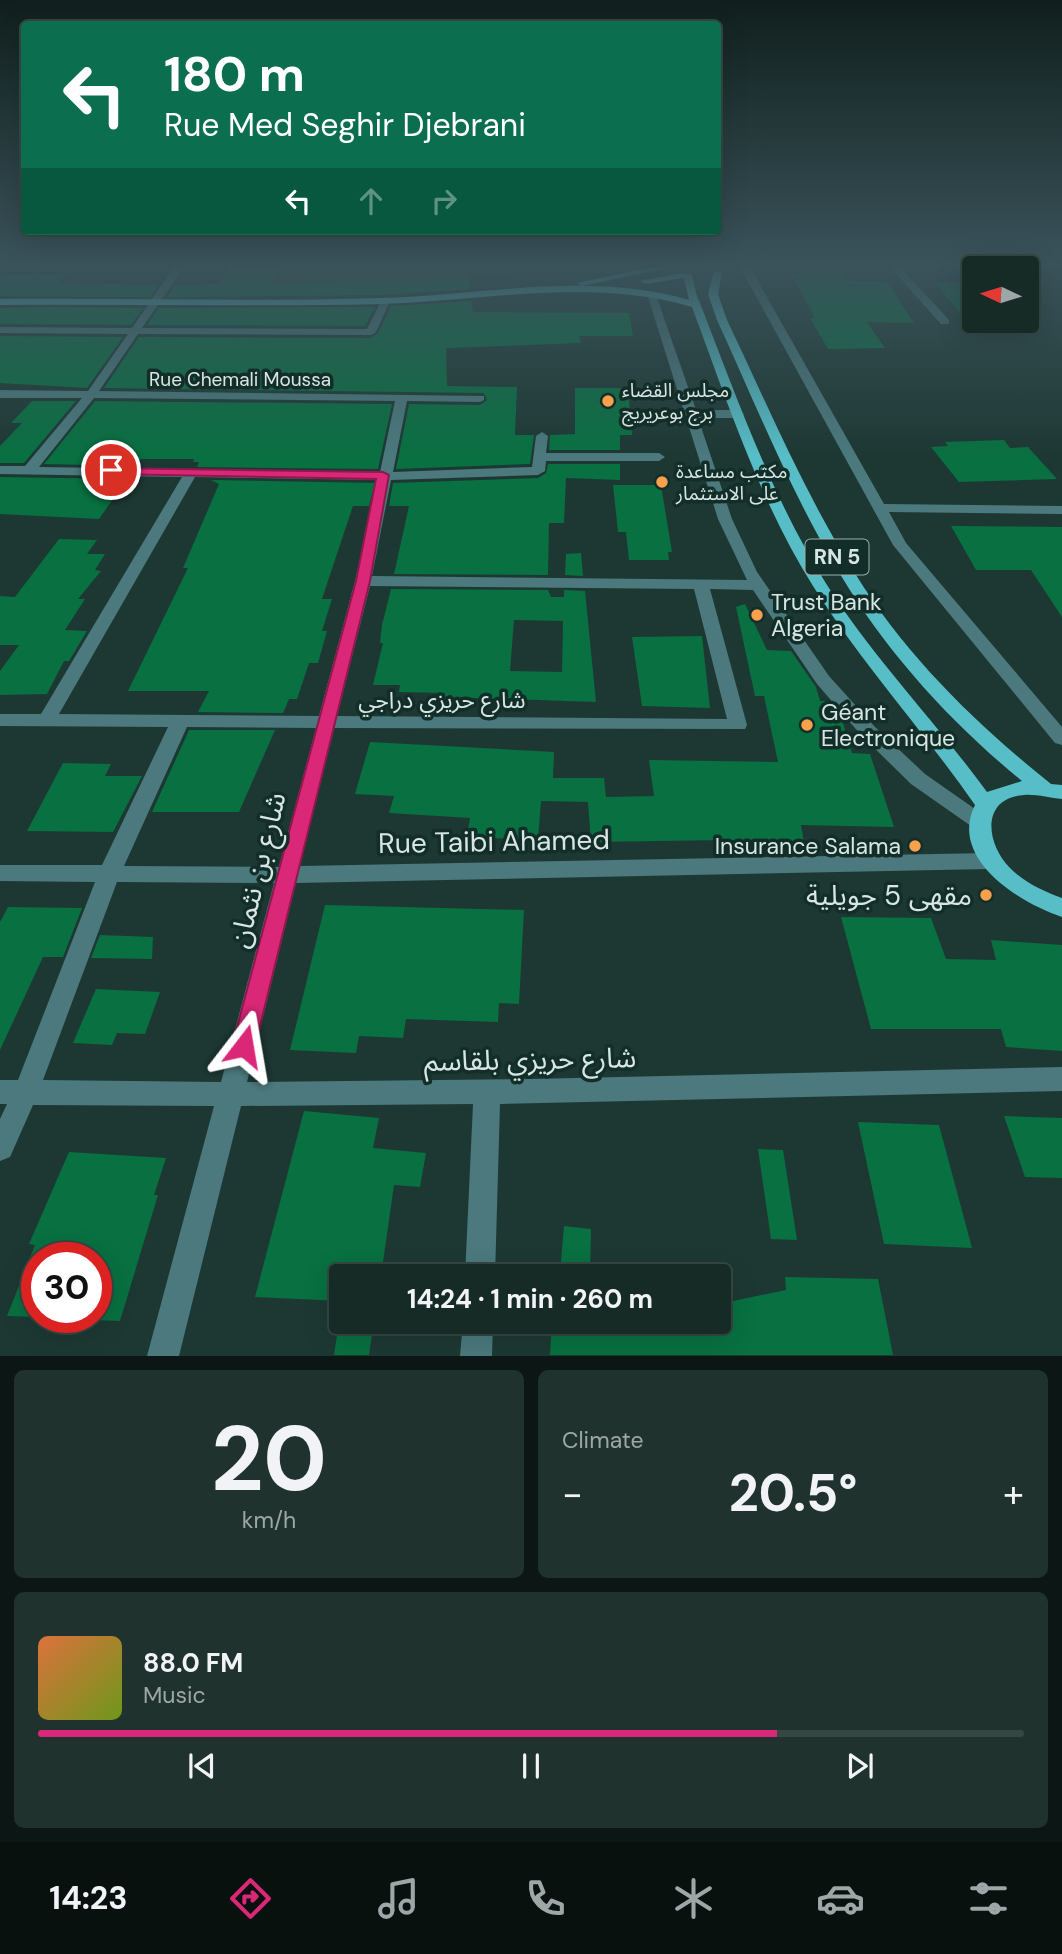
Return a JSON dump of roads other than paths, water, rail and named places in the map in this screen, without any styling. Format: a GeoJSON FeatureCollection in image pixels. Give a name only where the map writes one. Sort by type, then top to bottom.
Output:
{"type":"FeatureCollection","features":[{"type":"Feature","properties":{"kind":"main road","name":"RN 5"},"geometry":{"type":"LineString","coordinates":[[705,330],[778,509],[820,586],[982,813]]}},
{"type":"Feature","properties":{"kind":"main road","name":"RN 5"},"geometry":{"type":"LineString","coordinates":[[727,330],[829,544],[880,620],[952,708],[984,739],[1053,790]]}},
{"type":"Feature","properties":{"kind":"main road"},"geometry":{"type":"LineString","coordinates":[[738,414],[768,414]]}},
{"type":"Feature","properties":{"kind":"main road"},"geometry":{"type":"LineString","coordinates":[[1053,790],[1010,791],[982,813],[979,840],[989,861],[1012,884],[1060,910]]}},
{"type":"Feature","properties":{"kind":"street"},"geometry":{"type":"LineString","coordinates":[[29,470],[91,395],[137,330]]}},
{"type":"Feature","properties":{"kind":"street"},"geometry":{"type":"LineString","coordinates":[[287,330],[371,330]]}},
{"type":"Feature","properties":{"kind":"street"},"geometry":{"type":"LineString","coordinates":[[664,330],[725,519],[758,585],[823,680],[875,739],[937,795],[982,813]]}},
{"type":"Feature","properties":{"kind":"street"},"geometry":{"type":"LineString","coordinates":[[781,330],[877,508],[900,545],[1062,739]]}},
{"type":"Feature","properties":{"kind":"street","name":"Rue Chemali Moussa"},"geometry":{"type":"LineString","coordinates":[[0,394],[480,398]]}},
{"type":"Feature","properties":{"kind":"street","name":"شارع بن نثمان"},"geometry":{"type":"LineString","coordinates":[[163,1356],[363,581],[383,475],[402,398]]}},
{"type":"Feature","properties":{"kind":"street"},"geometry":{"type":"LineString","coordinates":[[692,414],[738,414]]}},
{"type":"Feature","properties":{"kind":"street"},"geometry":{"type":"LineString","coordinates":[[0,470],[383,475],[538,471],[542,436]]}},
{"type":"Feature","properties":{"kind":"street"},"geometry":{"type":"LineString","coordinates":[[540,457],[659,457]]}},
{"type":"Feature","properties":{"kind":"street"},"geometry":{"type":"LineString","coordinates":[[47,720],[192,471]]}},
{"type":"Feature","properties":{"kind":"street"},"geometry":{"type":"LineString","coordinates":[[877,508],[1062,510]]}},
{"type":"Feature","properties":{"kind":"street"},"geometry":{"type":"LineString","coordinates":[[363,581],[758,585]]}},
{"type":"Feature","properties":{"kind":"street","name":"شارع حريزي دراجي"},"geometry":{"type":"LineString","coordinates":[[0,720],[738,725],[701,584]]}},
{"type":"Feature","properties":{"kind":"street"},"geometry":{"type":"LineString","coordinates":[[0,1147],[13,1092],[109,874],[180,722]]}},
{"type":"Feature","properties":{"kind":"street","name":"Rue Taibi Ahamed"},"geometry":{"type":"LineString","coordinates":[[0,873],[287,875],[989,861]]}},
{"type":"Feature","properties":{"kind":"street","name":"شارع حريزي بلقاسم"},"geometry":{"type":"LineString","coordinates":[[13,1092],[231,1095],[487,1092],[1062,1079]]}},
{"type":"Feature","properties":{"kind":"street"},"geometry":{"type":"LineString","coordinates":[[480,1264],[487,1092]]}},
{"type":"Feature","properties":{"kind":"street"},"geometry":{"type":"LineString","coordinates":[[476,1356],[477,1334]]}},
{"type":"Feature","properties":{"kind":"place","name":"مجلس القضاء برج بوعريريج"},"geometry":{"type":"Point","coordinates":[608,401]}},
{"type":"Feature","properties":{"kind":"place","name":"مكتب مساعدة على الاستثمار"},"geometry":{"type":"Point","coordinates":[662,482]}},
{"type":"Feature","properties":{"kind":"place","name":"Trust Bank Algeria"},"geometry":{"type":"Point","coordinates":[757,615]}},
{"type":"Feature","properties":{"kind":"place","name":"Géant Electronique"},"geometry":{"type":"Point","coordinates":[807,725]}},
{"type":"Feature","properties":{"kind":"place","name":"Insurance Salama"},"geometry":{"type":"Point","coordinates":[915,846]}},
{"type":"Feature","properties":{"kind":"place","name":"مقهى 5 جويلية"},"geometry":{"type":"Point","coordinates":[986,895]}}]}
